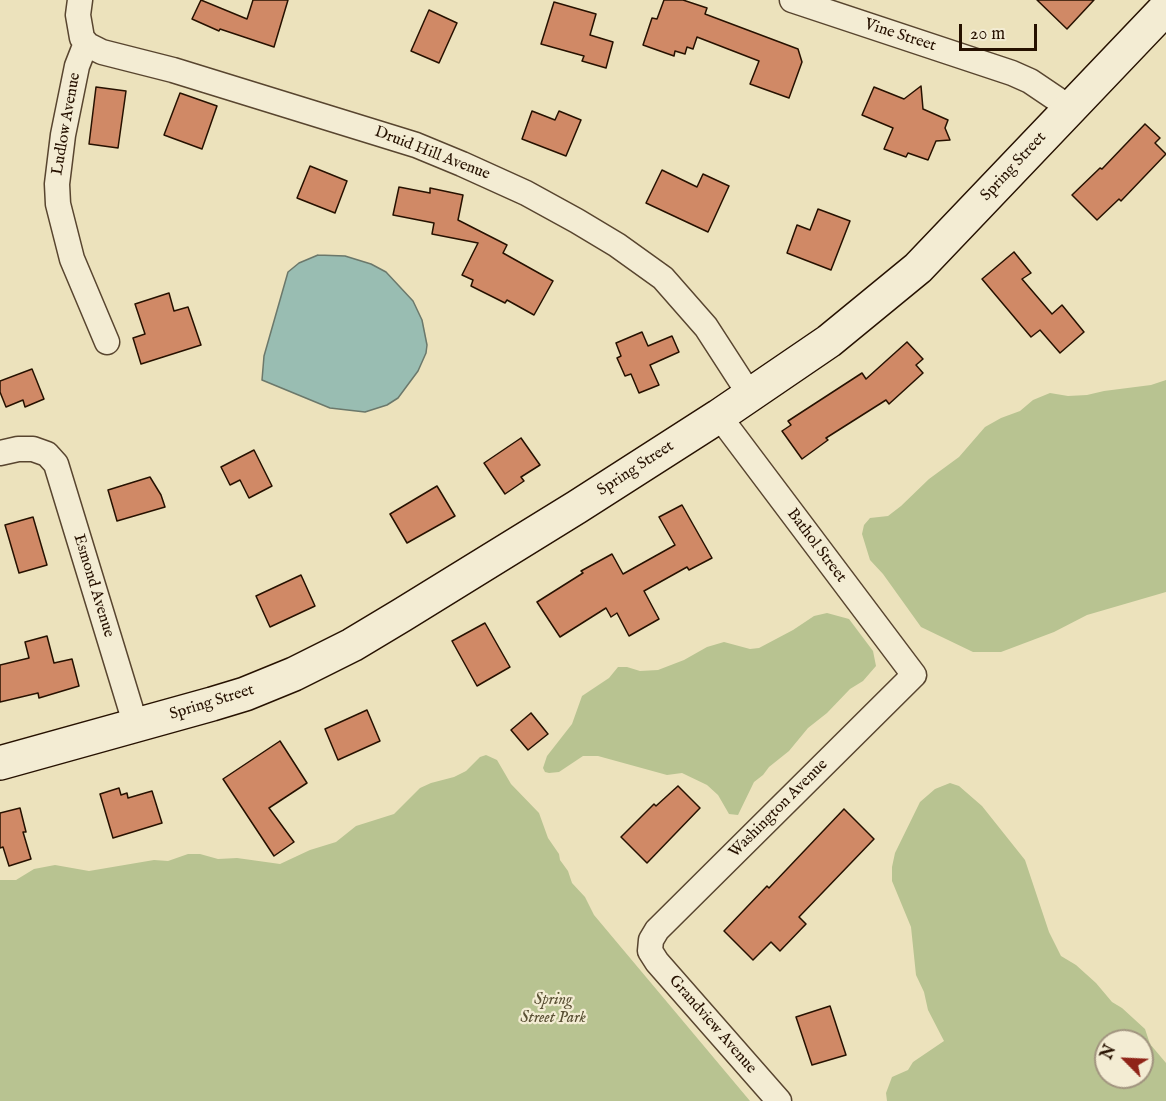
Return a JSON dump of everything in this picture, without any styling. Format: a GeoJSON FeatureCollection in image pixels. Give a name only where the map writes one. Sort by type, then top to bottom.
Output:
{"type":"FeatureCollection","features":[{"type":"Feature","properties":{"kind":"street"},"geometry":{"type":"LineString","coordinates":[[80,0],[78,26],[86,44]]}},
{"type":"Feature","properties":{"kind":"street","name":"Vine Street"},"geometry":{"type":"LineString","coordinates":[[792,0],[1012,72],[1030,81],[1070,108]]}},
{"type":"Feature","properties":{"kind":"street","name":"Spring Street"},"geometry":{"type":"LineString","coordinates":[[0,763],[245,694],[294,674],[352,645],[577,507],[719,416],[829,341],[903,281],[944,242],[1166,8]]}},
{"type":"Feature","properties":{"kind":"street","name":"Ludlow Avenue"},"geometry":{"type":"LineString","coordinates":[[86,44],[77,66],[63,135],[57,184],[58,204],[72,259],[107,342]]}},
{"type":"Feature","properties":{"kind":"street","name":"Druid Hill Avenue"},"geometry":{"type":"LineString","coordinates":[[86,44],[102,52],[173,70],[416,146],[526,193],[607,239],[663,278],[706,327],[750,395]]}},
{"type":"Feature","properties":{"kind":"street","name":"Bathol Street"},"geometry":{"type":"LineString","coordinates":[[719,416],[914,675]]}},
{"type":"Feature","properties":{"kind":"street","name":"Esmond Avenue"},"geometry":{"type":"LineString","coordinates":[[0,453],[26,448],[43,452],[56,464],[136,726]]}},
{"type":"Feature","properties":{"kind":"street","name":"Washington Avenue"},"geometry":{"type":"LineString","coordinates":[[650,946],[657,930],[914,675]]}},
{"type":"Feature","properties":{"kind":"street","name":"Grandview Avenue"},"geometry":{"type":"LineString","coordinates":[[650,946],[657,962],[779,1101]]}},
{"type":"Feature","properties":{"kind":"green space"},"geometry":{"type":"Polygon","coordinates":[[[1166,380],[1166,592],[1087,615],[1054,632],[1001,652],[973,652],[921,627],[883,574],[870,560],[862,534],[864,525],[870,518],[888,516],[929,479],[959,457],[985,427],[1020,411],[1033,400],[1050,393],[1068,396],[1087,395],[1151,385],[1166,380]]]}},
{"type":"Feature","properties":{"kind":"green space"},"geometry":{"type":"Polygon","coordinates":[[[827,613],[849,619],[873,651],[876,666],[863,681],[850,689],[827,713],[808,728],[789,751],[754,782],[738,815],[729,814],[718,795],[707,785],[682,773],[667,775],[598,756],[583,756],[559,772],[545,772],[543,768],[547,756],[572,724],[582,696],[609,678],[618,667],[640,671],[658,670],[684,660],[707,647],[724,642],[750,649],[759,648],[814,616],[827,613]]]}},
{"type":"Feature","properties":{"kind":"green space","name":"Spring Street Park"},"geometry":{"type":"Polygon","coordinates":[[[486,755],[497,760],[511,784],[539,813],[548,838],[559,854],[572,883],[585,897],[594,915],[750,1101],[0,1101],[0,880],[16,880],[34,869],[55,865],[89,871],[154,860],[168,861],[188,854],[280,864],[310,850],[336,842],[356,826],[394,814],[420,788],[466,771],[480,757],[486,755]]]}},
{"type":"Feature","properties":{"kind":"green space"},"geometry":{"type":"Polygon","coordinates":[[[950,783],[959,786],[982,806],[1025,860],[1049,932],[1061,956],[1076,965],[1112,1002],[1145,1029],[1094,1029],[1094,1089],[1154,1089],[1154,1049],[1166,1063],[1166,1101],[887,1101],[886,1093],[892,1077],[908,1070],[913,1062],[944,1041],[928,1010],[924,992],[916,975],[911,927],[892,881],[895,853],[920,802],[935,789],[950,783]]]}},
{"type":"Feature","properties":{"kind":"water"},"geometry":{"type":"Polygon","coordinates":[[[318,255],[345,256],[371,264],[386,272],[413,301],[422,320],[427,345],[426,353],[418,371],[398,398],[387,405],[365,412],[330,408],[262,380],[264,356],[288,272],[299,263],[318,255]]]}},
{"type":"Feature","properties":{"kind":"building"},"geometry":{"type":"Polygon","coordinates":[[[201,0],[247,19],[253,0],[288,0],[274,47],[220,29],[219,31],[192,19],[201,0]]]}},
{"type":"Feature","properties":{"kind":"building"},"geometry":{"type":"Polygon","coordinates":[[[664,0],[683,0],[707,8],[705,14],[798,49],[802,62],[789,98],[750,84],[759,61],[697,37],[693,49],[687,47],[685,54],[675,51],[674,56],[643,45],[652,18],[657,19],[664,0]]]}},
{"type":"Feature","properties":{"kind":"building"},"geometry":{"type":"Polygon","coordinates":[[[1037,0],[1094,0],[1067,29],[1037,0]]]}},
{"type":"Feature","properties":{"kind":"building"},"geometry":{"type":"Polygon","coordinates":[[[554,2],[596,14],[590,35],[613,42],[606,68],[582,61],[584,56],[541,44],[554,2]]]}},
{"type":"Feature","properties":{"kind":"building"},"geometry":{"type":"Polygon","coordinates":[[[429,10],[457,23],[439,63],[411,51],[429,10]]]}},
{"type":"Feature","properties":{"kind":"building"},"geometry":{"type":"Polygon","coordinates":[[[921,86],[923,109],[948,120],[945,128],[950,140],[936,141],[928,160],[908,153],[906,157],[884,149],[893,128],[862,115],[874,87],[904,99],[921,86]]]}},
{"type":"Feature","properties":{"kind":"building"},"geometry":{"type":"Polygon","coordinates":[[[96,87],[126,91],[118,148],[89,144],[96,87]]]}},
{"type":"Feature","properties":{"kind":"building"},"geometry":{"type":"Polygon","coordinates":[[[180,93],[217,106],[202,149],[164,135],[180,93]]]}},
{"type":"Feature","properties":{"kind":"building"},"geometry":{"type":"Polygon","coordinates":[[[532,111],[555,120],[559,111],[581,120],[566,156],[522,139],[532,111]]]}},
{"type":"Feature","properties":{"kind":"building"},"geometry":{"type":"Polygon","coordinates":[[[1145,124],[1160,138],[1155,143],[1166,154],[1121,201],[1119,199],[1097,220],[1072,195],[1100,168],[1102,169],[1145,124]]]}},
{"type":"Feature","properties":{"kind":"building"},"geometry":{"type":"Polygon","coordinates":[[[310,166],[347,181],[335,213],[297,198],[310,166]]]}},
{"type":"Feature","properties":{"kind":"building"},"geometry":{"type":"Polygon","coordinates":[[[662,170],[697,187],[703,174],[729,186],[708,232],[646,203],[662,170]]]}},
{"type":"Feature","properties":{"kind":"building"},"geometry":{"type":"Polygon","coordinates":[[[399,187],[430,193],[430,188],[463,195],[458,220],[507,245],[503,253],[553,281],[534,315],[507,300],[505,303],[471,286],[473,280],[462,275],[478,243],[432,234],[434,223],[393,215],[399,187]]]}},
{"type":"Feature","properties":{"kind":"building"},"geometry":{"type":"Polygon","coordinates":[[[818,209],[850,221],[831,270],[787,253],[797,225],[810,230],[818,209]]]}},
{"type":"Feature","properties":{"kind":"building"},"geometry":{"type":"Polygon","coordinates":[[[1014,252],[1031,273],[1022,279],[1052,314],[1062,305],[1084,332],[1060,353],[1040,330],[1031,337],[982,279],[1014,252]]]}},
{"type":"Feature","properties":{"kind":"building"},"geometry":{"type":"Polygon","coordinates":[[[169,293],[174,311],[188,307],[201,345],[141,364],[133,338],[145,334],[135,304],[169,293]]]}},
{"type":"Feature","properties":{"kind":"building"},"geometry":{"type":"Polygon","coordinates":[[[642,332],[648,346],[672,336],[679,352],[650,365],[659,385],[639,393],[631,374],[625,376],[617,358],[621,356],[616,343],[642,332]]]}},
{"type":"Feature","properties":{"kind":"building"},"geometry":{"type":"Polygon","coordinates":[[[907,342],[923,359],[916,365],[923,373],[889,404],[886,400],[826,438],[828,440],[802,459],[782,431],[791,425],[788,421],[862,373],[866,379],[907,342]]]}},
{"type":"Feature","properties":{"kind":"building"},"geometry":{"type":"Polygon","coordinates":[[[32,369],[44,399],[25,407],[23,400],[6,407],[0,392],[0,381],[32,369]]]}},
{"type":"Feature","properties":{"kind":"building"},"geometry":{"type":"Polygon","coordinates":[[[521,438],[540,465],[521,477],[524,481],[505,494],[484,463],[521,438]]]}},
{"type":"Feature","properties":{"kind":"building"},"geometry":{"type":"Polygon","coordinates":[[[254,450],[272,486],[249,498],[240,480],[230,485],[221,467],[254,450]]]}},
{"type":"Feature","properties":{"kind":"building"},"geometry":{"type":"Polygon","coordinates":[[[150,477],[165,507],[117,521],[108,490],[150,477]]]}},
{"type":"Feature","properties":{"kind":"building"},"geometry":{"type":"Polygon","coordinates":[[[437,486],[455,516],[407,543],[390,514],[437,486]]]}},
{"type":"Feature","properties":{"kind":"building"},"geometry":{"type":"Polygon","coordinates":[[[682,505],[712,558],[689,570],[687,567],[644,591],[659,619],[629,636],[617,613],[611,617],[606,608],[560,637],[537,602],[583,573],[581,571],[612,554],[623,574],[675,545],[659,517],[682,505]]]}},
{"type":"Feature","properties":{"kind":"building"},"geometry":{"type":"Polygon","coordinates":[[[33,517],[47,565],[19,573],[5,525],[33,517]]]}},
{"type":"Feature","properties":{"kind":"building"},"geometry":{"type":"Polygon","coordinates":[[[301,575],[315,606],[270,627],[256,596],[301,575]]]}},
{"type":"Feature","properties":{"kind":"building"},"geometry":{"type":"Polygon","coordinates":[[[485,623],[510,667],[477,686],[452,641],[485,623]]]}},
{"type":"Feature","properties":{"kind":"building"},"geometry":{"type":"Polygon","coordinates":[[[47,636],[54,663],[72,659],[79,686],[39,698],[38,693],[0,702],[0,665],[29,658],[25,642],[47,636]]]}},
{"type":"Feature","properties":{"kind":"building"},"geometry":{"type":"Polygon","coordinates":[[[367,710],[380,741],[338,760],[325,729],[367,710]]]}},
{"type":"Feature","properties":{"kind":"building"},"geometry":{"type":"Polygon","coordinates":[[[531,713],[548,734],[528,750],[511,730],[531,713]]]}},
{"type":"Feature","properties":{"kind":"building"},"geometry":{"type":"Polygon","coordinates":[[[280,741],[307,783],[269,808],[294,842],[274,856],[223,779],[280,741]]]}},
{"type":"Feature","properties":{"kind":"building"},"geometry":{"type":"Polygon","coordinates":[[[678,786],[700,808],[647,863],[621,837],[654,804],[656,806],[678,786]]]}},
{"type":"Feature","properties":{"kind":"building"},"geometry":{"type":"Polygon","coordinates":[[[119,788],[121,795],[127,793],[128,798],[152,791],[162,823],[113,838],[100,794],[119,788]]]}},
{"type":"Feature","properties":{"kind":"building"},"geometry":{"type":"Polygon","coordinates":[[[20,808],[26,832],[23,832],[31,859],[9,866],[3,847],[0,848],[0,813],[20,808]]]}},
{"type":"Feature","properties":{"kind":"building"},"geometry":{"type":"Polygon","coordinates":[[[844,809],[874,839],[799,917],[806,924],[780,951],[771,942],[753,960],[724,931],[767,886],[769,888],[844,809]]]}},
{"type":"Feature","properties":{"kind":"building"},"geometry":{"type":"Polygon","coordinates":[[[830,1006],[846,1055],[812,1065],[796,1017],[830,1006]]]}}]}
